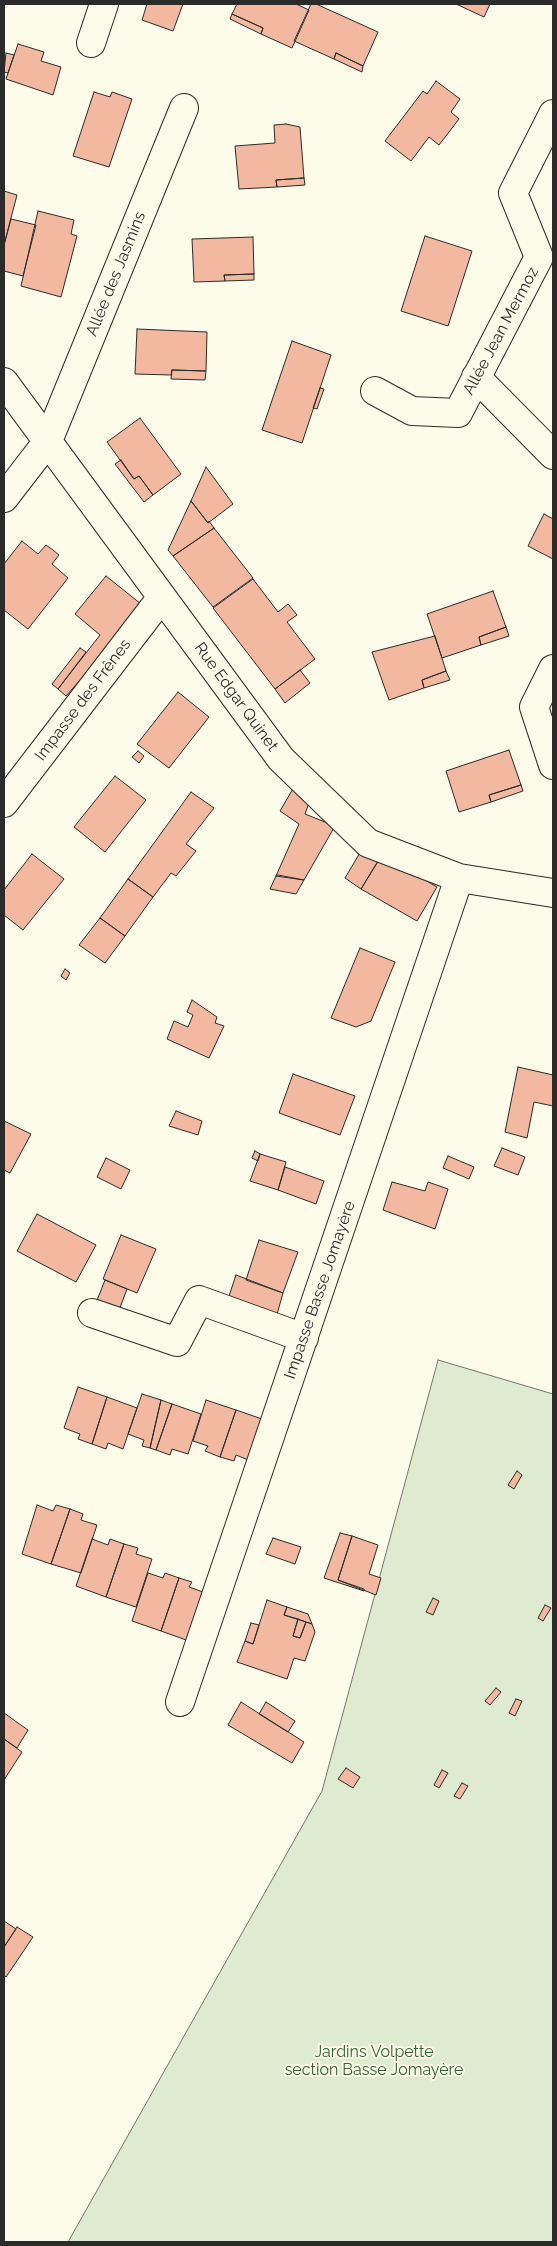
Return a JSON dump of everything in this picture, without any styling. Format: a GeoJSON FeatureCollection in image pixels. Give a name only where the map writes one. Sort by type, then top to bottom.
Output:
{"type":"FeatureCollection","features":[{"type":"Feature","properties":{"kind":"street"},"geometry":{"type":"LineString","coordinates":[[91,43],[104,4]]}},
{"type":"Feature","properties":{"kind":"street","name":"Allée des Jasmins"},"geometry":{"type":"LineString","coordinates":[[4,498],[48,441],[184,108]]}},
{"type":"Feature","properties":{"kind":"street","name":"Allée Jean Mermoz"},"geometry":{"type":"LineString","coordinates":[[375,391],[412,411],[458,413],[539,257],[513,193],[553,114]]}},
{"type":"Feature","properties":{"kind":"street"},"geometry":{"type":"LineString","coordinates":[[476,377],[553,455]]}},
{"type":"Feature","properties":{"kind":"street","name":"Rue Edgar Quinet"},"geometry":{"type":"LineString","coordinates":[[4,382],[281,758],[368,843],[459,878],[553,893]]}},
{"type":"Feature","properties":{"kind":"street","name":"Impasse des Frênes"},"geometry":{"type":"LineString","coordinates":[[4,803],[162,596]]}},
{"type":"Feature","properties":{"kind":"street"},"geometry":{"type":"LineString","coordinates":[[553,669],[534,707],[553,765]]}},
{"type":"Feature","properties":{"kind":"street","name":"Impasse Basse Jomayère"},"geometry":{"type":"LineString","coordinates":[[180,1702],[459,878]]}},
{"type":"Feature","properties":{"kind":"street"},"geometry":{"type":"LineString","coordinates":[[92,1313],[177,1342],[199,1300],[304,1338]]}},
{"type":"Feature","properties":{"kind":"green space","name":"Jardins Volpette section Basse Jomayère"},"geometry":{"type":"Polygon","coordinates":[[[438,1360],[553,1394],[553,2242],[68,2242],[322,1791],[438,1360]]]}},
{"type":"Feature","properties":{"kind":"building"},"geometry":{"type":"Polygon","coordinates":[[[147,4],[183,4],[173,31],[142,20],[147,4]]]}},
{"type":"Feature","properties":{"kind":"building"},"geometry":{"type":"Polygon","coordinates":[[[237,4],[296,4],[309,10],[292,48],[261,34],[263,28],[232,14],[237,4]]]}},
{"type":"Feature","properties":{"kind":"building"},"geometry":{"type":"Polygon","coordinates":[[[311,4],[316,4],[378,32],[363,66],[336,53],[334,59],[294,41],[311,4]]]}},
{"type":"Feature","properties":{"kind":"building"},"geometry":{"type":"Polygon","coordinates":[[[456,4],[490,4],[484,17],[456,4]]]}},
{"type":"Feature","properties":{"kind":"building"},"geometry":{"type":"Polygon","coordinates":[[[232,14],[263,28],[261,34],[230,19],[232,14]]]}},
{"type":"Feature","properties":{"kind":"building"},"geometry":{"type":"Polygon","coordinates":[[[18,44],[44,52],[41,61],[61,67],[53,95],[6,79],[18,44]]]}},
{"type":"Feature","properties":{"kind":"building"},"geometry":{"type":"Polygon","coordinates":[[[6,53],[14,55],[8,73],[4,72],[6,53]]]}},
{"type":"Feature","properties":{"kind":"building"},"geometry":{"type":"Polygon","coordinates":[[[336,53],[363,66],[362,72],[334,59],[336,53]]]}},
{"type":"Feature","properties":{"kind":"building"},"geometry":{"type":"Polygon","coordinates":[[[436,81],[460,99],[451,112],[459,119],[439,145],[429,137],[411,161],[385,141],[423,91],[427,94],[436,81]]]}},
{"type":"Feature","properties":{"kind":"building"},"geometry":{"type":"Polygon","coordinates":[[[94,92],[110,97],[112,92],[132,99],[109,167],[73,156],[94,92]]]}},
{"type":"Feature","properties":{"kind":"building"},"geometry":{"type":"Polygon","coordinates":[[[286,124],[300,127],[304,178],[276,180],[277,187],[239,189],[235,146],[275,143],[274,125],[286,124]]]}},
{"type":"Feature","properties":{"kind":"building"},"geometry":{"type":"Polygon","coordinates":[[[304,178],[305,185],[277,187],[276,180],[304,178]]]}},
{"type":"Feature","properties":{"kind":"building"},"geometry":{"type":"Polygon","coordinates":[[[4,191],[17,195],[4,245],[4,191]]]}},
{"type":"Feature","properties":{"kind":"building"},"geometry":{"type":"Polygon","coordinates":[[[38,211],[74,220],[71,234],[77,236],[61,297],[21,286],[38,211]]]}},
{"type":"Feature","properties":{"kind":"building"},"geometry":{"type":"Polygon","coordinates":[[[11,219],[36,225],[23,276],[4,271],[4,245],[11,219]]]}},
{"type":"Feature","properties":{"kind":"building"},"geometry":{"type":"Polygon","coordinates":[[[425,236],[472,251],[448,326],[401,311],[425,236]]]}},
{"type":"Feature","properties":{"kind":"building"},"geometry":{"type":"Polygon","coordinates":[[[253,237],[254,274],[224,275],[225,281],[194,282],[192,239],[253,237]]]}},
{"type":"Feature","properties":{"kind":"building"},"geometry":{"type":"Polygon","coordinates":[[[254,274],[254,280],[225,281],[224,275],[254,274]]]}},
{"type":"Feature","properties":{"kind":"building"},"geometry":{"type":"Polygon","coordinates":[[[137,329],[207,332],[206,371],[172,370],[171,375],[135,374],[137,329]]]}},
{"type":"Feature","properties":{"kind":"building"},"geometry":{"type":"Polygon","coordinates":[[[292,341],[331,355],[302,443],[262,430],[292,341]]]}},
{"type":"Feature","properties":{"kind":"building"},"geometry":{"type":"Polygon","coordinates":[[[172,370],[206,371],[205,380],[171,379],[172,370]]]}},
{"type":"Feature","properties":{"kind":"building"},"geometry":{"type":"Polygon","coordinates":[[[320,388],[324,389],[317,409],[313,408],[320,388]]]}},
{"type":"Feature","properties":{"kind":"building"},"geometry":{"type":"Polygon","coordinates":[[[140,418],[181,474],[153,495],[139,476],[134,479],[107,442],[140,418]]]}},
{"type":"Feature","properties":{"kind":"building"},"geometry":{"type":"Polygon","coordinates":[[[121,460],[134,479],[139,476],[153,495],[144,502],[115,464],[121,460]]]}},
{"type":"Feature","properties":{"kind":"building"},"geometry":{"type":"Polygon","coordinates":[[[206,467],[233,504],[208,523],[191,501],[206,467]]]}},
{"type":"Feature","properties":{"kind":"building"},"geometry":{"type":"Polygon","coordinates":[[[191,501],[214,528],[173,556],[168,550],[191,501]]]}},
{"type":"Feature","properties":{"kind":"building"},"geometry":{"type":"Polygon","coordinates":[[[544,514],[553,519],[553,559],[528,546],[544,514]]]}},
{"type":"Feature","properties":{"kind":"building"},"geometry":{"type":"Polygon","coordinates":[[[214,528],[253,578],[213,607],[173,556],[214,528]]]}},
{"type":"Feature","properties":{"kind":"building"},"geometry":{"type":"Polygon","coordinates":[[[22,541],[38,554],[46,545],[53,550],[59,555],[52,564],[68,578],[28,629],[4,610],[4,564],[22,541]]]}},
{"type":"Feature","properties":{"kind":"building"},"geometry":{"type":"Polygon","coordinates":[[[106,576],[141,604],[98,660],[66,696],[58,689],[100,635],[75,614],[106,576]]]}},
{"type":"Feature","properties":{"kind":"building"},"geometry":{"type":"Polygon","coordinates":[[[253,579],[278,612],[288,604],[297,615],[287,622],[315,659],[275,689],[213,608],[253,579]]]}},
{"type":"Feature","properties":{"kind":"building"},"geometry":{"type":"Polygon","coordinates":[[[493,591],[506,627],[479,637],[481,645],[442,658],[427,614],[493,591]]]}},
{"type":"Feature","properties":{"kind":"building"},"geometry":{"type":"Polygon","coordinates":[[[506,627],[509,636],[481,645],[479,637],[506,627]]]}},
{"type":"Feature","properties":{"kind":"building"},"geometry":{"type":"Polygon","coordinates":[[[435,636],[446,671],[422,680],[424,688],[389,700],[372,652],[435,636]]]}},
{"type":"Feature","properties":{"kind":"building"},"geometry":{"type":"Polygon","coordinates":[[[80,648],[86,652],[58,689],[52,684],[80,648]]]}},
{"type":"Feature","properties":{"kind":"building"},"geometry":{"type":"Polygon","coordinates":[[[300,670],[310,683],[285,703],[275,689],[300,670]]]}},
{"type":"Feature","properties":{"kind":"building"},"geometry":{"type":"Polygon","coordinates":[[[446,671],[450,680],[424,688],[422,680],[446,671]]]}},
{"type":"Feature","properties":{"kind":"building"},"geometry":{"type":"Polygon","coordinates":[[[178,692],[209,717],[169,768],[137,744],[178,692]]]}},
{"type":"Feature","properties":{"kind":"building"},"geometry":{"type":"Polygon","coordinates":[[[509,750],[521,785],[489,795],[491,802],[459,812],[446,771],[509,750]]]}},
{"type":"Feature","properties":{"kind":"building"},"geometry":{"type":"Polygon","coordinates":[[[138,751],[144,756],[139,763],[132,757],[138,751]]]}},
{"type":"Feature","properties":{"kind":"building"},"geometry":{"type":"Polygon","coordinates":[[[115,776],[146,800],[105,852],[74,827],[115,776]]]}},
{"type":"Feature","properties":{"kind":"building"},"geometry":{"type":"Polygon","coordinates":[[[521,785],[523,791],[491,802],[489,795],[521,785]]]}},
{"type":"Feature","properties":{"kind":"building"},"geometry":{"type":"Polygon","coordinates":[[[294,787],[310,800],[305,814],[335,826],[304,880],[276,876],[299,824],[280,811],[294,787]]]}},
{"type":"Feature","properties":{"kind":"building"},"geometry":{"type":"Polygon","coordinates":[[[191,792],[214,808],[186,844],[196,851],[176,876],[171,873],[153,897],[128,879],[191,792]]]}},
{"type":"Feature","properties":{"kind":"building"},"geometry":{"type":"Polygon","coordinates":[[[364,846],[381,856],[361,889],[345,878],[364,846]]]}},
{"type":"Feature","properties":{"kind":"building"},"geometry":{"type":"Polygon","coordinates":[[[32,854],[64,879],[23,930],[4,915],[4,890],[32,854]]]}},
{"type":"Feature","properties":{"kind":"building"},"geometry":{"type":"Polygon","coordinates":[[[382,855],[437,887],[417,921],[361,889],[382,855]]]}},
{"type":"Feature","properties":{"kind":"building"},"geometry":{"type":"Polygon","coordinates":[[[276,876],[304,880],[296,894],[270,889],[276,876]]]}},
{"type":"Feature","properties":{"kind":"building"},"geometry":{"type":"Polygon","coordinates":[[[128,879],[153,897],[125,936],[100,918],[128,879]]]}},
{"type":"Feature","properties":{"kind":"building"},"geometry":{"type":"Polygon","coordinates":[[[100,918],[125,936],[105,963],[79,945],[100,918]]]}},
{"type":"Feature","properties":{"kind":"building"},"geometry":{"type":"Polygon","coordinates":[[[360,948],[395,962],[371,1021],[356,1027],[331,1018],[360,948]]]}},
{"type":"Feature","properties":{"kind":"building"},"geometry":{"type":"Polygon","coordinates":[[[65,969],[70,973],[66,980],[61,976],[65,969]]]}},
{"type":"Feature","properties":{"kind":"building"},"geometry":{"type":"Polygon","coordinates":[[[192,1000],[217,1017],[215,1023],[224,1026],[209,1058],[167,1039],[174,1021],[188,1027],[193,1015],[187,1012],[192,1000]]]}},
{"type":"Feature","properties":{"kind":"building"},"geometry":{"type":"Polygon","coordinates":[[[518,1067],[553,1075],[553,1106],[534,1102],[527,1138],[505,1132],[518,1067]]]}},
{"type":"Feature","properties":{"kind":"building"},"geometry":{"type":"Polygon","coordinates":[[[293,1074],[355,1096],[340,1135],[279,1113],[293,1074]]]}},
{"type":"Feature","properties":{"kind":"building"},"geometry":{"type":"Polygon","coordinates":[[[176,1111],[202,1121],[198,1135],[169,1126],[176,1111]]]}},
{"type":"Feature","properties":{"kind":"building"},"geometry":{"type":"Polygon","coordinates":[[[4,1121],[31,1134],[10,1173],[4,1170],[4,1121]]]}},
{"type":"Feature","properties":{"kind":"building"},"geometry":{"type":"Polygon","coordinates":[[[502,1148],[525,1157],[518,1175],[494,1166],[502,1148]]]}},
{"type":"Feature","properties":{"kind":"building"},"geometry":{"type":"Polygon","coordinates":[[[255,1151],[260,1154],[258,1161],[252,1158],[255,1151]]]}},
{"type":"Feature","properties":{"kind":"building"},"geometry":{"type":"Polygon","coordinates":[[[260,1154],[286,1162],[278,1190],[250,1181],[260,1154]]]}},
{"type":"Feature","properties":{"kind":"building"},"geometry":{"type":"Polygon","coordinates":[[[448,1156],[474,1167],[469,1179],[443,1168],[448,1156]]]}},
{"type":"Feature","properties":{"kind":"building"},"geometry":{"type":"Polygon","coordinates":[[[106,1158],[130,1170],[121,1189],[97,1177],[106,1158]]]}},
{"type":"Feature","properties":{"kind":"building"},"geometry":{"type":"Polygon","coordinates":[[[285,1167],[324,1181],[316,1204],[278,1190],[285,1167]]]}},
{"type":"Feature","properties":{"kind":"building"},"geometry":{"type":"Polygon","coordinates":[[[392,1182],[425,1191],[428,1182],[448,1189],[435,1229],[383,1210],[392,1182]]]}},
{"type":"Feature","properties":{"kind":"building"},"geometry":{"type":"Polygon","coordinates":[[[37,1214],[96,1245],[76,1282],[17,1251],[37,1214]]]}},
{"type":"Feature","properties":{"kind":"building"},"geometry":{"type":"Polygon","coordinates":[[[121,1235],[156,1249],[137,1293],[103,1279],[121,1235]]]}},
{"type":"Feature","properties":{"kind":"building"},"geometry":{"type":"Polygon","coordinates":[[[259,1240],[298,1252],[283,1293],[246,1280],[259,1240]]]}},
{"type":"Feature","properties":{"kind":"building"},"geometry":{"type":"Polygon","coordinates":[[[236,1275],[283,1293],[276,1318],[227,1302],[236,1275]]]}},
{"type":"Feature","properties":{"kind":"building"},"geometry":{"type":"Polygon","coordinates":[[[105,1280],[127,1289],[118,1313],[96,1303],[105,1280]]]}},
{"type":"Feature","properties":{"kind":"building"},"geometry":{"type":"Polygon","coordinates":[[[78,1387],[107,1397],[92,1444],[78,1439],[80,1434],[64,1428],[78,1387]]]}},
{"type":"Feature","properties":{"kind":"building"},"geometry":{"type":"Polygon","coordinates":[[[142,1394],[161,1400],[150,1448],[142,1446],[144,1440],[128,1434],[142,1394]]]}},
{"type":"Feature","properties":{"kind":"building"},"geometry":{"type":"Polygon","coordinates":[[[107,1397],[137,1408],[123,1449],[108,1443],[106,1449],[92,1444],[107,1397]]]}},
{"type":"Feature","properties":{"kind":"building"},"geometry":{"type":"Polygon","coordinates":[[[161,1400],[172,1404],[156,1450],[150,1448],[161,1400]]]}},
{"type":"Feature","properties":{"kind":"building"},"geometry":{"type":"Polygon","coordinates":[[[206,1400],[236,1410],[220,1457],[205,1451],[208,1446],[193,1441],[206,1400]]]}},
{"type":"Feature","properties":{"kind":"building"},"geometry":{"type":"Polygon","coordinates":[[[172,1404],[201,1414],[188,1454],[172,1449],[170,1455],[156,1450],[172,1404]]]}},
{"type":"Feature","properties":{"kind":"building"},"geometry":{"type":"Polygon","coordinates":[[[236,1410],[265,1420],[251,1461],[236,1455],[234,1461],[220,1457],[236,1410]]]}},
{"type":"Feature","properties":{"kind":"building"},"geometry":{"type":"Polygon","coordinates":[[[517,1471],[522,1475],[514,1489],[508,1485],[517,1471]]]}},
{"type":"Feature","properties":{"kind":"building"},"geometry":{"type":"Polygon","coordinates":[[[37,1505],[53,1511],[56,1505],[70,1509],[51,1564],[22,1554],[37,1505]]]}},
{"type":"Feature","properties":{"kind":"building"},"geometry":{"type":"Polygon","coordinates":[[[70,1509],[83,1514],[81,1520],[97,1525],[81,1573],[51,1564],[70,1509]]]}},
{"type":"Feature","properties":{"kind":"building"},"geometry":{"type":"Polygon","coordinates":[[[340,1533],[352,1536],[338,1580],[364,1589],[364,1591],[324,1578],[340,1533]]]}},
{"type":"Feature","properties":{"kind":"building"},"geometry":{"type":"Polygon","coordinates":[[[352,1536],[378,1545],[369,1574],[381,1578],[376,1595],[338,1580],[352,1536]]]}},
{"type":"Feature","properties":{"kind":"building"},"geometry":{"type":"Polygon","coordinates":[[[273,1538],[301,1547],[295,1564],[266,1554],[273,1538]]]}},
{"type":"Feature","properties":{"kind":"building"},"geometry":{"type":"Polygon","coordinates":[[[92,1539],[108,1545],[110,1539],[124,1544],[106,1597],[76,1586],[92,1539]]]}},
{"type":"Feature","properties":{"kind":"building"},"geometry":{"type":"Polygon","coordinates":[[[124,1544],[138,1548],[136,1554],[152,1559],[136,1607],[106,1597],[124,1544]]]}},
{"type":"Feature","properties":{"kind":"building"},"geometry":{"type":"Polygon","coordinates":[[[148,1573],[163,1578],[165,1573],[179,1578],[161,1631],[132,1621],[148,1573]]]}},
{"type":"Feature","properties":{"kind":"building"},"geometry":{"type":"Polygon","coordinates":[[[179,1578],[192,1582],[189,1587],[206,1593],[189,1641],[161,1631],[179,1578]]]}},
{"type":"Feature","properties":{"kind":"building"},"geometry":{"type":"Polygon","coordinates":[[[433,1598],[439,1601],[433,1615],[426,1612],[433,1598]]]}},
{"type":"Feature","properties":{"kind":"building"},"geometry":{"type":"Polygon","coordinates":[[[267,1600],[287,1607],[284,1615],[298,1619],[293,1636],[300,1638],[306,1622],[312,1624],[315,1632],[305,1661],[294,1658],[287,1679],[237,1662],[245,1641],[253,1644],[267,1600]]]}},
{"type":"Feature","properties":{"kind":"building"},"geometry":{"type":"Polygon","coordinates":[[[545,1605],[551,1608],[543,1621],[538,1618],[545,1605]]]}},
{"type":"Feature","properties":{"kind":"building"},"geometry":{"type":"Polygon","coordinates":[[[287,1607],[308,1614],[312,1624],[284,1615],[287,1607]]]}},
{"type":"Feature","properties":{"kind":"building"},"geometry":{"type":"Polygon","coordinates":[[[298,1619],[306,1622],[300,1638],[293,1636],[298,1619]]]}},
{"type":"Feature","properties":{"kind":"building"},"geometry":{"type":"Polygon","coordinates":[[[251,1623],[259,1625],[253,1644],[245,1641],[251,1623]]]}},
{"type":"Feature","properties":{"kind":"building"},"geometry":{"type":"Polygon","coordinates":[[[496,1688],[501,1692],[490,1705],[485,1701],[496,1688]]]}},
{"type":"Feature","properties":{"kind":"building"},"geometry":{"type":"Polygon","coordinates":[[[516,1699],[522,1701],[515,1716],[509,1713],[516,1699]]]}},
{"type":"Feature","properties":{"kind":"building"},"geometry":{"type":"Polygon","coordinates":[[[241,1702],[304,1742],[292,1763],[228,1725],[241,1702]]]}},
{"type":"Feature","properties":{"kind":"building"},"geometry":{"type":"Polygon","coordinates":[[[266,1702],[295,1721],[288,1732],[259,1714],[266,1702]]]}},
{"type":"Feature","properties":{"kind":"building"},"geometry":{"type":"Polygon","coordinates":[[[4,1713],[28,1730],[17,1748],[4,1739],[4,1713]]]}},
{"type":"Feature","properties":{"kind":"building"},"geometry":{"type":"Polygon","coordinates":[[[4,1739],[22,1752],[4,1780],[4,1739]]]}},
{"type":"Feature","properties":{"kind":"building"},"geometry":{"type":"Polygon","coordinates":[[[346,1768],[360,1777],[353,1788],[338,1779],[346,1768]]]}},
{"type":"Feature","properties":{"kind":"building"},"geometry":{"type":"Polygon","coordinates":[[[442,1770],[448,1773],[439,1788],[434,1785],[442,1770]]]}},
{"type":"Feature","properties":{"kind":"building"},"geometry":{"type":"Polygon","coordinates":[[[462,1783],[468,1786],[460,1799],[454,1796],[462,1783]]]}},
{"type":"Feature","properties":{"kind":"building"},"geometry":{"type":"Polygon","coordinates":[[[4,1921],[16,1929],[4,1947],[4,1921]]]}},
{"type":"Feature","properties":{"kind":"building"},"geometry":{"type":"Polygon","coordinates":[[[17,1927],[33,1937],[6,1977],[4,1975],[4,1947],[17,1927]]]}}]}
